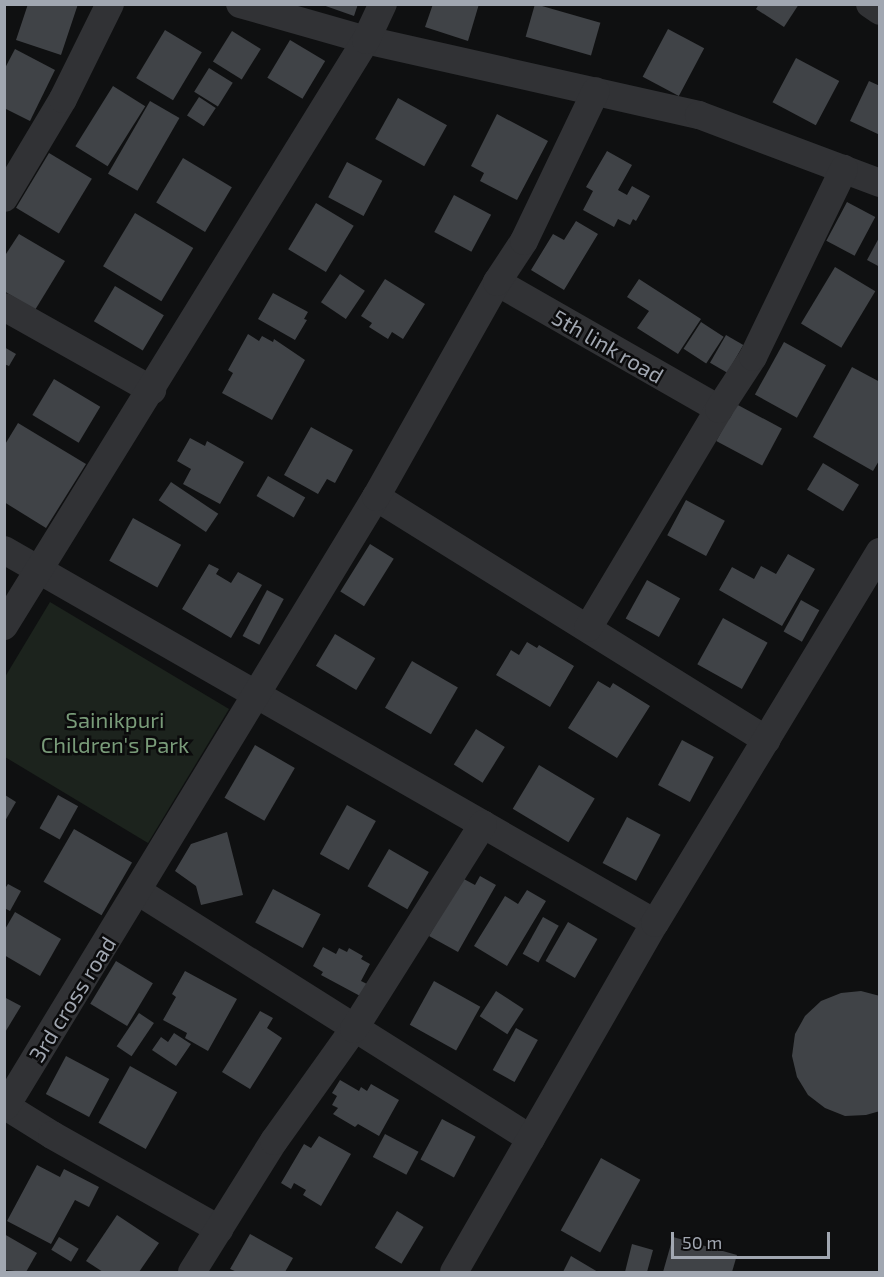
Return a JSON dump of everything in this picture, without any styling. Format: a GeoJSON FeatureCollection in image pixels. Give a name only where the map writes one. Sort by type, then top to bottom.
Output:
{"type":"FeatureCollection","features":[{"type":"Feature","properties":{"kind":"street"},"geometry":{"type":"LineString","coordinates":[[4,198],[63,99],[110,4]]}},
{"type":"Feature","properties":{"kind":"street"},"geometry":{"type":"LineString","coordinates":[[240,4],[366,40],[699,115],[879,183]]}},
{"type":"Feature","properties":{"kind":"street"},"geometry":{"type":"LineString","coordinates":[[4,626],[152,390],[366,40],[383,4]]}},
{"type":"Feature","properties":{"kind":"street"},"geometry":{"type":"LineString","coordinates":[[870,4],[879,11]]}},
{"type":"Feature","properties":{"kind":"street","name":"3rd cross road"},"geometry":{"type":"LineString","coordinates":[[5,1105],[139,892],[376,497],[497,282],[524,241],[596,91]]}},
{"type":"Feature","properties":{"kind":"street"},"geometry":{"type":"LineString","coordinates":[[588,628],[719,409],[753,357],[844,169]]}},
{"type":"Feature","properties":{"kind":"street","name":"5th link road"},"geometry":{"type":"LineString","coordinates":[[497,282],[719,409]]}},
{"type":"Feature","properties":{"kind":"street"},"geometry":{"type":"LineString","coordinates":[[4,307],[152,390]]}},
{"type":"Feature","properties":{"kind":"street"},"geometry":{"type":"LineString","coordinates":[[376,497],[766,740]]}},
{"type":"Feature","properties":{"kind":"street"},"geometry":{"type":"LineString","coordinates":[[4,550],[655,923]]}},
{"type":"Feature","properties":{"kind":"street"},"geometry":{"type":"LineString","coordinates":[[454,1272],[655,923],[876,564]]}},
{"type":"Feature","properties":{"kind":"street"},"geometry":{"type":"LineString","coordinates":[[192,1272],[274,1141],[354,1029],[483,824]]}},
{"type":"Feature","properties":{"kind":"street"},"geometry":{"type":"LineString","coordinates":[[139,892],[531,1139]]}},
{"type":"Feature","properties":{"kind":"street"},"geometry":{"type":"LineString","coordinates":[[5,1105],[62,1141],[219,1229]]}},
{"type":"Feature","properties":{"kind":"green space","name":"Sainikpuri Children's Park"},"geometry":{"type":"Polygon","coordinates":[[[50,602],[229,709],[148,843],[5,757],[5,677],[50,602]]]}},
{"type":"Feature","properties":{"kind":"building"},"geometry":{"type":"Polygon","coordinates":[[[28,4],[78,4],[61,55],[16,40],[28,4]]]}},
{"type":"Feature","properties":{"kind":"building"},"geometry":{"type":"Polygon","coordinates":[[[320,4],[358,4],[354,16],[320,4]]]}},
{"type":"Feature","properties":{"kind":"building"},"geometry":{"type":"Polygon","coordinates":[[[433,4],[479,4],[468,41],[425,27],[433,4]]]}},
{"type":"Feature","properties":{"kind":"building"},"geometry":{"type":"Polygon","coordinates":[[[535,4],[600,23],[591,55],[526,37],[535,4]]]}},
{"type":"Feature","properties":{"kind":"building"},"geometry":{"type":"Polygon","coordinates":[[[759,4],[799,4],[784,27],[756,9],[759,4]]]}},
{"type":"Feature","properties":{"kind":"building"},"geometry":{"type":"Polygon","coordinates":[[[668,29],[704,48],[679,96],[643,77],[668,29]]]}},
{"type":"Feature","properties":{"kind":"building"},"geometry":{"type":"Polygon","coordinates":[[[165,30],[202,52],[173,100],[136,78],[165,30]]]}},
{"type":"Feature","properties":{"kind":"building"},"geometry":{"type":"Polygon","coordinates":[[[232,31],[261,49],[242,80],[213,62],[232,31]]]}},
{"type":"Feature","properties":{"kind":"building"},"geometry":{"type":"Polygon","coordinates":[[[290,40],[325,61],[302,99],[267,78],[290,40]]]}},
{"type":"Feature","properties":{"kind":"building"},"geometry":{"type":"Polygon","coordinates":[[[15,49],[55,70],[30,121],[4,108],[4,70],[15,49]]]}},
{"type":"Feature","properties":{"kind":"building"},"geometry":{"type":"Polygon","coordinates":[[[796,58],[839,81],[816,125],[773,102],[796,58]]]}},
{"type":"Feature","properties":{"kind":"building"},"geometry":{"type":"Polygon","coordinates":[[[209,68],[233,83],[218,107],[194,92],[209,68]]]}},
{"type":"Feature","properties":{"kind":"building"},"geometry":{"type":"Polygon","coordinates":[[[869,81],[880,86],[880,135],[850,121],[869,81]]]}},
{"type":"Feature","properties":{"kind":"building"},"geometry":{"type":"Polygon","coordinates":[[[113,86],[145,106],[108,166],[75,146],[113,86]]]}},
{"type":"Feature","properties":{"kind":"building"},"geometry":{"type":"Polygon","coordinates":[[[199,97],[216,108],[204,126],[187,115],[199,97]]]}},
{"type":"Feature","properties":{"kind":"building"},"geometry":{"type":"Polygon","coordinates":[[[398,98],[447,125],[424,166],[375,139],[398,98]]]}},
{"type":"Feature","properties":{"kind":"building"},"geometry":{"type":"Polygon","coordinates":[[[150,101],[179,118],[137,191],[108,174],[150,101]]]}},
{"type":"Feature","properties":{"kind":"building"},"geometry":{"type":"Polygon","coordinates":[[[497,114],[548,141],[517,200],[480,181],[484,173],[471,166],[497,114]]]}},
{"type":"Feature","properties":{"kind":"building"},"geometry":{"type":"Polygon","coordinates":[[[607,151],[632,165],[618,190],[627,195],[632,186],[650,196],[636,221],[633,219],[630,225],[618,219],[614,227],[583,210],[593,191],[586,187],[607,151]]]}},
{"type":"Feature","properties":{"kind":"building"},"geometry":{"type":"Polygon","coordinates":[[[49,153],[92,179],[59,234],[16,208],[49,153]]]}},
{"type":"Feature","properties":{"kind":"building"},"geometry":{"type":"Polygon","coordinates":[[[183,158],[232,187],[205,232],[156,203],[183,158]]]}},
{"type":"Feature","properties":{"kind":"building"},"geometry":{"type":"Polygon","coordinates":[[[347,162],[382,181],[364,216],[328,197],[347,162]]]}},
{"type":"Feature","properties":{"kind":"building"},"geometry":{"type":"Polygon","coordinates":[[[454,195],[491,215],[471,252],[434,232],[454,195]]]}},
{"type":"Feature","properties":{"kind":"building"},"geometry":{"type":"Polygon","coordinates":[[[847,202],[875,217],[855,256],[826,241],[847,202]]]}},
{"type":"Feature","properties":{"kind":"building"},"geometry":{"type":"Polygon","coordinates":[[[316,203],[354,226],[326,272],[288,249],[316,203]]]}},
{"type":"Feature","properties":{"kind":"building"},"geometry":{"type":"Polygon","coordinates":[[[135,213],[193,248],[161,301],[103,266],[135,213]]]}},
{"type":"Feature","properties":{"kind":"building"},"geometry":{"type":"Polygon","coordinates":[[[576,221],[598,234],[564,290],[531,270],[553,234],[564,240],[576,221]]]}},
{"type":"Feature","properties":{"kind":"building"},"geometry":{"type":"Polygon","coordinates":[[[19,234],[65,261],[35,310],[4,291],[4,257],[19,234]]]}},
{"type":"Feature","properties":{"kind":"building"},"geometry":{"type":"Polygon","coordinates":[[[880,236],[880,267],[867,260],[880,236]]]}},
{"type":"Feature","properties":{"kind":"building"},"geometry":{"type":"Polygon","coordinates":[[[835,267],[875,291],[841,348],[801,324],[835,267]]]}},
{"type":"Feature","properties":{"kind":"building"},"geometry":{"type":"Polygon","coordinates":[[[340,274],[365,291],[346,319],[321,302],[340,274]]]}},
{"type":"Feature","properties":{"kind":"building"},"geometry":{"type":"Polygon","coordinates":[[[385,279],[425,304],[403,339],[392,332],[388,339],[369,327],[372,323],[361,316],[385,279]]]}},
{"type":"Feature","properties":{"kind":"building"},"geometry":{"type":"Polygon","coordinates":[[[639,279],[701,319],[678,354],[637,328],[649,311],[627,297],[639,279]]]}},
{"type":"Feature","properties":{"kind":"building"},"geometry":{"type":"Polygon","coordinates":[[[115,286],[164,315],[143,351],[94,321],[115,286]]]}},
{"type":"Feature","properties":{"kind":"building"},"geometry":{"type":"Polygon","coordinates":[[[273,293],[308,312],[304,319],[307,320],[295,340],[258,319],[273,293]]]}},
{"type":"Feature","properties":{"kind":"building"},"geometry":{"type":"Polygon","coordinates":[[[701,322],[724,337],[706,364],[684,349],[701,322]]]}},
{"type":"Feature","properties":{"kind":"building"},"geometry":{"type":"Polygon","coordinates":[[[248,334],[259,341],[262,336],[273,342],[274,339],[305,360],[272,420],[222,393],[233,373],[228,370],[248,334]]]}},
{"type":"Feature","properties":{"kind":"building"},"geometry":{"type":"Polygon","coordinates":[[[726,335],[743,345],[727,373],[710,363],[726,335]]]}},
{"type":"Feature","properties":{"kind":"building"},"geometry":{"type":"Polygon","coordinates":[[[784,342],[826,365],[797,418],[755,394],[784,342]]]}},
{"type":"Feature","properties":{"kind":"building"},"geometry":{"type":"Polygon","coordinates":[[[4,347],[16,354],[9,366],[4,364],[4,347]]]}},
{"type":"Feature","properties":{"kind":"building"},"geometry":{"type":"Polygon","coordinates":[[[852,367],[880,382],[880,459],[873,471],[813,437],[852,367]]]}},
{"type":"Feature","properties":{"kind":"building"},"geometry":{"type":"Polygon","coordinates":[[[54,379],[100,407],[79,443],[32,415],[54,379]]]}},
{"type":"Feature","properties":{"kind":"building"},"geometry":{"type":"Polygon","coordinates":[[[736,404],[782,428],[762,465],[716,441],[736,404]]]}},
{"type":"Feature","properties":{"kind":"building"},"geometry":{"type":"Polygon","coordinates":[[[18,423],[86,464],[46,528],[4,502],[4,446],[18,423]]]}},
{"type":"Feature","properties":{"kind":"building"},"geometry":{"type":"Polygon","coordinates":[[[311,427],[353,450],[335,483],[327,479],[318,494],[284,475],[311,427]]]}},
{"type":"Feature","properties":{"kind":"building"},"geometry":{"type":"Polygon","coordinates":[[[190,438],[205,446],[207,441],[244,462],[220,504],[183,484],[191,469],[177,461],[190,438]]]}},
{"type":"Feature","properties":{"kind":"building"},"geometry":{"type":"Polygon","coordinates":[[[823,463],[859,485],[843,511],[807,490],[823,463]]]}},
{"type":"Feature","properties":{"kind":"building"},"geometry":{"type":"Polygon","coordinates":[[[268,476],[305,497],[294,517],[256,496],[268,476]]]}},
{"type":"Feature","properties":{"kind":"building"},"geometry":{"type":"Polygon","coordinates":[[[171,482],[218,514],[206,532],[159,500],[171,482]]]}},
{"type":"Feature","properties":{"kind":"building"},"geometry":{"type":"Polygon","coordinates":[[[686,500],[725,521],[706,556],[667,535],[686,500]]]}},
{"type":"Feature","properties":{"kind":"building"},"geometry":{"type":"Polygon","coordinates":[[[133,518],[181,545],[157,588],[109,561],[133,518]]]}},
{"type":"Feature","properties":{"kind":"building"},"geometry":{"type":"Polygon","coordinates":[[[370,544],[394,559],[364,606],[340,591],[370,544]]]}},
{"type":"Feature","properties":{"kind":"building"},"geometry":{"type":"Polygon","coordinates":[[[788,554],[815,569],[782,626],[719,590],[732,567],[754,579],[761,566],[776,574],[788,554]]]}},
{"type":"Feature","properties":{"kind":"building"},"geometry":{"type":"Polygon","coordinates":[[[209,564],[219,569],[216,574],[231,583],[238,572],[262,585],[231,638],[182,609],[209,564]]]}},
{"type":"Feature","properties":{"kind":"building"},"geometry":{"type":"Polygon","coordinates":[[[647,580],[680,598],[659,637],[626,618],[647,580]]]}},
{"type":"Feature","properties":{"kind":"building"},"geometry":{"type":"Polygon","coordinates":[[[267,590],[284,599],[259,645],[243,636],[267,590]]]}},
{"type":"Feature","properties":{"kind":"building"},"geometry":{"type":"Polygon","coordinates":[[[801,600],[819,610],[802,642],[784,631],[801,600]]]}},
{"type":"Feature","properties":{"kind":"building"},"geometry":{"type":"Polygon","coordinates":[[[723,618],[768,643],[742,689],[697,664],[723,618]]]}},
{"type":"Feature","properties":{"kind":"building"},"geometry":{"type":"Polygon","coordinates":[[[335,634],[375,658],[356,690],[316,666],[335,634]]]}},
{"type":"Feature","properties":{"kind":"building"},"geometry":{"type":"Polygon","coordinates":[[[527,642],[537,648],[539,645],[574,666],[550,707],[496,675],[511,650],[519,655],[527,642]]]}},
{"type":"Feature","properties":{"kind":"building"},"geometry":{"type":"Polygon","coordinates":[[[412,661],[458,688],[431,734],[385,708],[412,661]]]}},
{"type":"Feature","properties":{"kind":"building"},"geometry":{"type":"Polygon","coordinates":[[[598,681],[610,688],[613,683],[650,706],[617,758],[568,728],[598,681]]]}},
{"type":"Feature","properties":{"kind":"building"},"geometry":{"type":"Polygon","coordinates":[[[476,729],[505,747],[483,783],[454,765],[476,729]]]}},
{"type":"Feature","properties":{"kind":"building"},"geometry":{"type":"Polygon","coordinates":[[[682,740],[714,757],[690,802],[658,785],[682,740]]]}},
{"type":"Feature","properties":{"kind":"building"},"geometry":{"type":"Polygon","coordinates":[[[255,745],[295,768],[264,821],[224,798],[255,745]]]}},
{"type":"Feature","properties":{"kind":"building"},"geometry":{"type":"Polygon","coordinates":[[[539,765],[595,798],[568,842],[513,809],[539,765]]]}},
{"type":"Feature","properties":{"kind":"building"},"geometry":{"type":"Polygon","coordinates":[[[5,795],[16,802],[5,821],[5,795]]]}},
{"type":"Feature","properties":{"kind":"building"},"geometry":{"type":"Polygon","coordinates":[[[58,795],[78,806],[60,839],[40,828],[58,795]]]}},
{"type":"Feature","properties":{"kind":"building"},"geometry":{"type":"Polygon","coordinates":[[[347,805],[376,821],[349,870],[320,854],[347,805]]]}},
{"type":"Feature","properties":{"kind":"building"},"geometry":{"type":"Polygon","coordinates":[[[627,817],[661,835],[636,881],[603,863],[627,817]]]}},
{"type":"Feature","properties":{"kind":"building"},"geometry":{"type":"Polygon","coordinates":[[[74,829],[132,862],[102,915],[44,882],[74,829]]]}},
{"type":"Feature","properties":{"kind":"building"},"geometry":{"type":"Polygon","coordinates":[[[227,832],[243,895],[201,905],[196,886],[175,871],[191,844],[227,832]]]}},
{"type":"Feature","properties":{"kind":"building"},"geometry":{"type":"Polygon","coordinates":[[[389,849],[429,872],[407,909],[368,886],[389,849]]]}},
{"type":"Feature","properties":{"kind":"building"},"geometry":{"type":"Polygon","coordinates":[[[480,876],[496,885],[458,952],[429,936],[462,878],[475,885],[480,876]]]}},
{"type":"Feature","properties":{"kind":"building"},"geometry":{"type":"Polygon","coordinates":[[[8,884],[21,891],[10,911],[4,908],[4,890],[8,884]]]}},
{"type":"Feature","properties":{"kind":"building"},"geometry":{"type":"Polygon","coordinates":[[[273,889],[321,914],[303,948],[255,923],[273,889]]]}},
{"type":"Feature","properties":{"kind":"building"},"geometry":{"type":"Polygon","coordinates":[[[527,890],[546,901],[507,966],[474,946],[505,896],[518,904],[527,890]]]}},
{"type":"Feature","properties":{"kind":"building"},"geometry":{"type":"Polygon","coordinates":[[[15,912],[61,939],[40,976],[4,955],[4,931],[15,912]]]}},
{"type":"Feature","properties":{"kind":"building"},"geometry":{"type":"Polygon","coordinates":[[[543,917],[559,926],[538,962],[523,954],[543,917]]]}},
{"type":"Feature","properties":{"kind":"building"},"geometry":{"type":"Polygon","coordinates":[[[568,922],[597,939],[575,978],[546,961],[568,922]]]}},
{"type":"Feature","properties":{"kind":"building"},"geometry":{"type":"Polygon","coordinates":[[[323,947],[336,954],[339,948],[347,952],[349,948],[363,956],[361,959],[370,964],[361,981],[369,985],[362,997],[321,975],[323,972],[313,966],[323,947]]]}},
{"type":"Feature","properties":{"kind":"building"},"geometry":{"type":"Polygon","coordinates":[[[116,961],[153,983],[127,1026],[90,1004],[116,961]]]}},
{"type":"Feature","properties":{"kind":"building"},"geometry":{"type":"Polygon","coordinates":[[[185,971],[237,999],[208,1051],[185,1038],[187,1033],[163,1020],[176,997],[172,994],[185,971]]]}},
{"type":"Feature","properties":{"kind":"building"},"geometry":{"type":"Polygon","coordinates":[[[434,981],[480,1007],[456,1050],[410,1025],[434,981]]]}},
{"type":"Feature","properties":{"kind":"building"},"geometry":{"type":"Polygon","coordinates":[[[496,991],[524,1009],[507,1034],[480,1016],[496,991]]]}},
{"type":"Feature","properties":{"kind":"building"},"geometry":{"type":"Polygon","coordinates":[[[861,991],[880,996],[880,1111],[866,1115],[845,1116],[825,1108],[808,1095],[797,1077],[792,1056],[795,1034],[805,1016],[821,1001],[841,993],[861,991]]]}},
{"type":"Feature","properties":{"kind":"building"},"geometry":{"type":"Polygon","coordinates":[[[4,997],[21,1006],[4,1034],[4,997]]]}},
{"type":"Feature","properties":{"kind":"building"},"geometry":{"type":"Polygon","coordinates":[[[260,1011],[273,1018],[267,1028],[282,1038],[250,1089],[222,1072],[260,1011]]]}},
{"type":"Feature","properties":{"kind":"building"},"geometry":{"type":"Polygon","coordinates":[[[139,1013],[154,1023],[132,1056],[117,1046],[139,1013]]]}},
{"type":"Feature","properties":{"kind":"building"},"geometry":{"type":"Polygon","coordinates":[[[516,1028],[538,1040],[515,1082],[493,1070],[516,1028]]]}},
{"type":"Feature","properties":{"kind":"building"},"geometry":{"type":"Polygon","coordinates":[[[174,1033],[191,1044],[176,1066],[152,1050],[161,1037],[168,1042],[174,1033]]]}},
{"type":"Feature","properties":{"kind":"building"},"geometry":{"type":"Polygon","coordinates":[[[66,1056],[109,1079],[89,1117],[46,1094],[66,1056]]]}},
{"type":"Feature","properties":{"kind":"building"},"geometry":{"type":"Polygon","coordinates":[[[130,1066],[177,1092],[146,1149],[98,1123],[130,1066]]]}},
{"type":"Feature","properties":{"kind":"building"},"geometry":{"type":"Polygon","coordinates":[[[340,1080],[359,1091],[361,1087],[367,1091],[371,1084],[399,1100],[379,1136],[358,1124],[355,1127],[333,1114],[338,1108],[332,1105],[337,1096],[332,1093],[340,1080]]]}},
{"type":"Feature","properties":{"kind":"building"},"geometry":{"type":"Polygon","coordinates":[[[442,1119],[476,1137],[454,1177],[420,1160],[442,1119]]]}},
{"type":"Feature","properties":{"kind":"building"},"geometry":{"type":"Polygon","coordinates":[[[385,1134],[419,1152],[406,1175],[373,1157],[385,1134]]]}},
{"type":"Feature","properties":{"kind":"building"},"geometry":{"type":"Polygon","coordinates":[[[319,1136],[351,1154],[321,1206],[303,1195],[306,1190],[294,1183],[291,1189],[281,1183],[304,1144],[311,1148],[319,1136]]]}},
{"type":"Feature","properties":{"kind":"building"},"geometry":{"type":"Polygon","coordinates":[[[601,1158],[640,1180],[600,1252],[561,1231],[601,1158]]]}},
{"type":"Feature","properties":{"kind":"building"},"geometry":{"type":"Polygon","coordinates":[[[37,1165],[60,1177],[64,1169],[99,1187],[89,1207],[75,1200],[51,1244],[7,1221],[37,1165]]]}},
{"type":"Feature","properties":{"kind":"building"},"geometry":{"type":"Polygon","coordinates":[[[397,1211],[424,1227],[401,1264],[375,1248],[397,1211]]]}},
{"type":"Feature","properties":{"kind":"building"},"geometry":{"type":"Polygon","coordinates":[[[117,1215],[159,1243],[139,1272],[103,1272],[86,1261],[117,1215]]]}},
{"type":"Feature","properties":{"kind":"building"},"geometry":{"type":"Polygon","coordinates":[[[4,1234],[37,1253],[26,1272],[4,1270],[4,1234]]]}},
{"type":"Feature","properties":{"kind":"building"},"geometry":{"type":"Polygon","coordinates":[[[250,1234],[293,1258],[285,1272],[237,1272],[230,1269],[250,1234]]]}},
{"type":"Feature","properties":{"kind":"building"},"geometry":{"type":"Polygon","coordinates":[[[59,1237],[79,1249],[71,1262],[51,1250],[59,1237]]]}},
{"type":"Feature","properties":{"kind":"building"},"geometry":{"type":"Polygon","coordinates":[[[673,1237],[737,1255],[732,1272],[663,1272],[673,1237]]]}},
{"type":"Feature","properties":{"kind":"building"},"geometry":{"type":"Polygon","coordinates":[[[632,1244],[653,1250],[647,1272],[625,1272],[632,1244]]]}},
{"type":"Feature","properties":{"kind":"building"},"geometry":{"type":"Polygon","coordinates":[[[571,1256],[598,1272],[563,1272],[571,1256]]]}}]}
